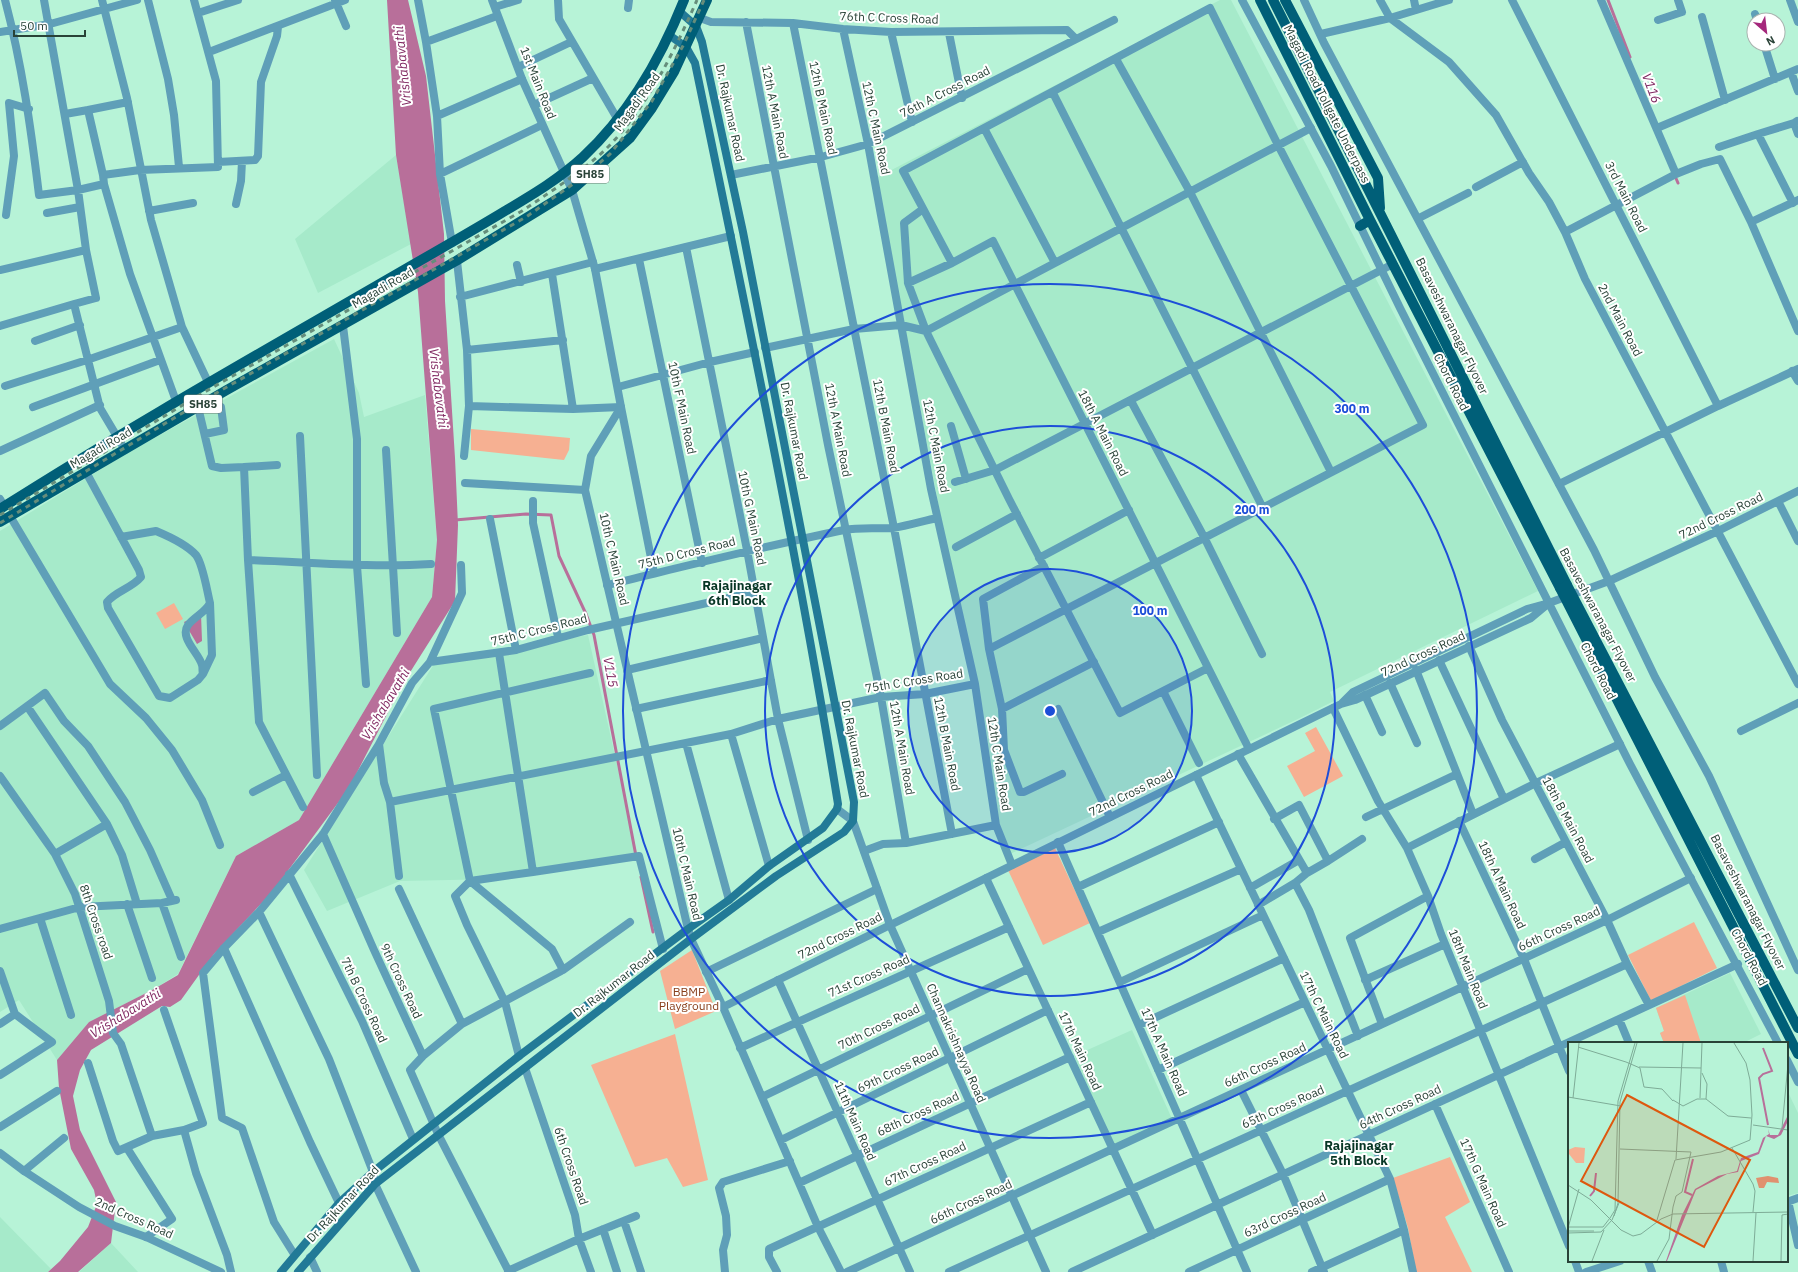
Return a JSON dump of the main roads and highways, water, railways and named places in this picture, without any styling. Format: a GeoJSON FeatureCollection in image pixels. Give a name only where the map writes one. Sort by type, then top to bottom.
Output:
{"type":"FeatureCollection","features":[{"type":"Feature","properties":{"kind":"main road","name":"Magadi Road"},"geometry":{"type":"LineString","coordinates":[[1,505],[208,382],[399,273],[552,183],[584,156],[618,120],[635,96],[669,35],[684,0]]}},
{"type":"Feature","properties":{"kind":"main road","name":"Magadi Road"},"geometry":{"type":"LineString","coordinates":[[0,522],[198,407],[454,263],[572,190],[630,138],[652,108],[674,72],[698,22],[706,0]]}},
{"type":"Feature","properties":{"kind":"main road","name":"Magadi Road Tollgate Underpass"},"geometry":{"type":"LineString","coordinates":[[1260,0],[1370,220]]}},
{"type":"Feature","properties":{"kind":"main road","name":"Magadi Road Tollgate Underpass"},"geometry":{"type":"LineString","coordinates":[[1273,0],[1380,212]]}},
{"type":"Feature","properties":{"kind":"main road"},"geometry":{"type":"LineString","coordinates":[[1285,0],[1378,178],[1380,212]]}},
{"type":"Feature","properties":{"kind":"main road"},"geometry":{"type":"LineString","coordinates":[[679,11],[698,22]]}},
{"type":"Feature","properties":{"kind":"main road","name":"Dr. Rajkumar Road"},"geometry":{"type":"LineString","coordinates":[[298,1272],[375,1184],[691,939],[776,876],[844,832],[853,821],[854,802],[834,707],[803,539],[731,175],[698,22]]}},
{"type":"Feature","properties":{"kind":"main road"},"geometry":{"type":"LineString","coordinates":[[669,35],[686,47]]}},
{"type":"Feature","properties":{"kind":"main road","name":"Dr. Rajkumar Road"},"geometry":{"type":"LineString","coordinates":[[281,1272],[294,1254],[339,1203],[373,1172],[519,1056],[729,900],[769,866],[808,840],[823,828],[837,809],[838,804],[823,709],[755,352],[695,63],[686,47]]}},
{"type":"Feature","properties":{"kind":"main road","name":"Basaveshwaranagar Flyover"},"geometry":{"type":"LineString","coordinates":[[1380,212],[1564,586],[1798,1054]]}},
{"type":"Feature","properties":{"kind":"main road"},"geometry":{"type":"LineString","coordinates":[[1360,226],[1370,220]]}},
{"type":"Feature","properties":{"kind":"main road","name":"Basaveshwaranagar Flyover"},"geometry":{"type":"LineString","coordinates":[[1370,220],[1798,1028]]}},
{"type":"Feature","properties":{"kind":"main road"},"geometry":{"type":"LineString","coordinates":[[447,245],[454,263]]}},
{"type":"Feature","properties":{"kind":"water","name":"Vrishabavathi"},"geometry":{"type":"Polygon","coordinates":[[[387,0],[408,0],[426,76],[444,234],[445,301],[458,525],[455,601],[402,685],[349,788],[273,891],[214,954],[181,1000],[170,1007],[162,1006],[91,1050],[80,1070],[73,1096],[80,1130],[116,1202],[111,1243],[78,1272],[48,1272],[60,1261],[88,1227],[97,1204],[94,1190],[71,1149],[59,1088],[57,1060],[89,1022],[178,975],[236,856],[299,820],[432,597],[437,540],[418,292],[396,155],[387,0]]]}},
{"type":"Feature","properties":{"kind":"water"},"geometry":{"type":"Polygon","coordinates":[[[201,614],[202,641],[197,644],[184,622],[201,614]]]}},
{"type":"Feature","properties":{"kind":"waterway","name":"V116"},"geometry":{"type":"LineString","coordinates":[[1608,0],[1630,57]]}},
{"type":"Feature","properties":{"kind":"waterway","name":"V116"},"geometry":{"type":"LineString","coordinates":[[1675,176],[1678,183]]}},
{"type":"Feature","properties":{"kind":"waterway","name":"V115"},"geometry":{"type":"LineString","coordinates":[[455,520],[526,514],[551,515],[559,556],[594,635],[636,856]]}},
{"type":"Feature","properties":{"kind":"waterway","name":"V115"},"geometry":{"type":"LineString","coordinates":[[641,877],[653,932]]}},
{"type":"Feature","properties":{"kind":"railway"},"geometry":{"type":"LineString","coordinates":[[0,515],[201,394],[522,211],[575,174],[605,150],[620,134],[646,99],[669,60],[697,0]]}},
{"type":"Feature","properties":{"kind":"railway"},"geometry":{"type":"LineString","coordinates":[[0,523],[204,400],[526,217],[583,177],[610,154],[652,101],[684,44],[704,0]]}},
{"type":"Feature","properties":{"kind":"district","name":"Rajajinagar 6th Block"},"geometry":{"type":"Point","coordinates":[737,592]}},
{"type":"Feature","properties":{"kind":"district","name":"Rajajinagar 5th Block"},"geometry":{"type":"Point","coordinates":[1359,1152]}},
{"type":"Feature","properties":{"kind":"park label","name":"BBMP Playground"},"geometry":{"type":"Point","coordinates":[689,999]}}]}
